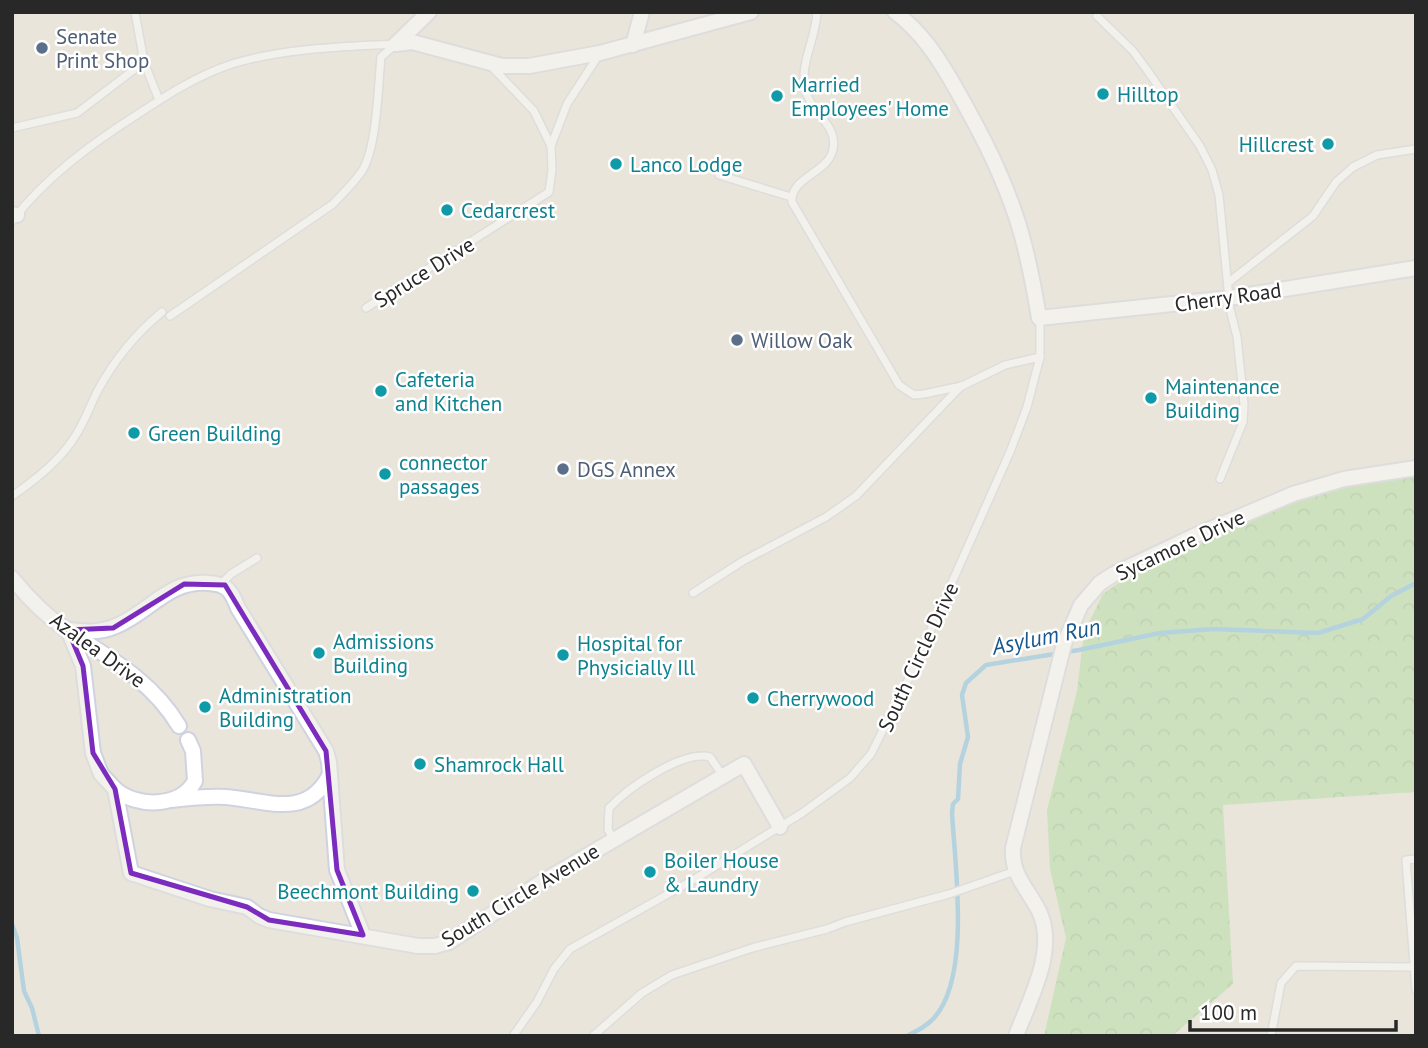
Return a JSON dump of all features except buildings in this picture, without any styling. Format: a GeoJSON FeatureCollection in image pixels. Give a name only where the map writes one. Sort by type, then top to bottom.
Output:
{"type":"FeatureCollection","features":[{"type":"Feature","properties":{"kind":"street"},"geometry":{"type":"LineString","coordinates":[[396,44],[429,12]]}},
{"type":"Feature","properties":{"kind":"street"},"geometry":{"type":"LineString","coordinates":[[634,45],[642,12]]}},
{"type":"Feature","properties":{"kind":"street"},"geometry":{"type":"LineString","coordinates":[[396,44],[412,42],[489,63],[529,66],[634,45],[751,12]]}},
{"type":"Feature","properties":{"kind":"street"},"geometry":{"type":"LineString","coordinates":[[897,13],[928,43],[963,100],[992,155],[1017,218],[1040,318]]}},
{"type":"Feature","properties":{"kind":"street","name":"Cherry Road"},"geometry":{"type":"LineString","coordinates":[[1040,318],[1229,298],[1416,268]]}},
{"type":"Feature","properties":{"kind":"street","name":"Sycamore Drive"},"geometry":{"type":"LineString","coordinates":[[1015,872],[1012,858],[1015,836],[1063,644],[1090,592],[1100,583],[1146,558],[1293,494],[1344,479],[1416,468]]}},
{"type":"Feature","properties":{"kind":"street","name":"Azalea Drive"},"geometry":{"type":"LineString","coordinates":[[12,578],[33,601],[68,631],[93,644],[145,683],[162,700],[179,726]]}},
{"type":"Feature","properties":{"kind":"street"},"geometry":{"type":"LineString","coordinates":[[68,631],[92,632],[113,628],[130,619],[161,595],[184,584],[221,584],[230,590],[304,719],[322,742],[329,762],[337,870],[363,935]]}},
{"type":"Feature","properties":{"kind":"street","name":"South Circle Avenue"},"geometry":{"type":"LineString","coordinates":[[68,631],[83,666],[95,760],[101,774],[115,789],[131,873],[210,899],[247,907],[269,920],[418,946],[435,946],[449,942],[540,883],[744,764],[780,827]]}},
{"type":"Feature","properties":{"kind":"street"},"geometry":{"type":"LineString","coordinates":[[171,800],[184,793],[195,781],[193,751],[188,740]]}},
{"type":"Feature","properties":{"kind":"street"},"geometry":{"type":"LineString","coordinates":[[115,789],[134,800],[151,802],[224,797],[269,804],[290,804],[319,792],[330,775]]}},
{"type":"Feature","properties":{"kind":"street"},"geometry":{"type":"LineString","coordinates":[[1015,872],[1041,917],[1044,950],[1035,985],[1016,1036]]}},
{"type":"Feature","properties":{"kind":"lane"},"geometry":{"type":"LineString","coordinates":[[135,12],[144,62],[159,100]]}},
{"type":"Feature","properties":{"kind":"lane"},"geometry":{"type":"LineString","coordinates":[[817,12],[806,61],[804,86],[811,104],[832,132],[833,151],[824,166],[799,185],[791,197],[810,237],[899,385],[914,395],[962,386],[995,369],[1040,357]]}},
{"type":"Feature","properties":{"kind":"lane"},"geometry":{"type":"LineString","coordinates":[[1097,16],[1133,51],[1200,146],[1212,170],[1219,195],[1229,298],[1237,337],[1244,404],[1238,439],[1220,479]]}},
{"type":"Feature","properties":{"kind":"lane"},"geometry":{"type":"LineString","coordinates":[[14,217],[43,186],[81,153],[159,100],[202,76],[269,56],[396,44]]}},
{"type":"Feature","properties":{"kind":"lane"},"geometry":{"type":"LineString","coordinates":[[170,316],[333,204],[353,182],[363,169],[370,149],[381,57],[396,44]]}},
{"type":"Feature","properties":{"kind":"lane","name":"Spruce Drive"},"geometry":{"type":"LineString","coordinates":[[366,308],[548,192],[552,170],[551,146],[559,120],[600,53]]}},
{"type":"Feature","properties":{"kind":"lane"},"geometry":{"type":"LineString","coordinates":[[12,128],[77,113],[144,62]]}},
{"type":"Feature","properties":{"kind":"lane","name":"Spruce Drive"},"geometry":{"type":"LineString","coordinates":[[489,63],[534,111],[551,146]]}},
{"type":"Feature","properties":{"kind":"lane"},"geometry":{"type":"LineString","coordinates":[[1229,282],[1314,216],[1336,182],[1353,167],[1377,155],[1416,149]]}},
{"type":"Feature","properties":{"kind":"lane"},"geometry":{"type":"LineString","coordinates":[[719,175],[791,197]]}},
{"type":"Feature","properties":{"kind":"lane"},"geometry":{"type":"LineString","coordinates":[[12,496],[60,458],[122,351],[140,330],[162,312]]}},
{"type":"Feature","properties":{"kind":"lane","name":"South Circle Drive"},"geometry":{"type":"LineString","coordinates":[[513,1036],[537,1002],[554,968],[570,949],[780,827],[850,778],[872,754],[1010,452],[1027,407],[1040,357],[1040,318]]}},
{"type":"Feature","properties":{"kind":"lane"},"geometry":{"type":"LineString","coordinates":[[693,593],[755,555],[826,517],[856,496],[962,386]]}},
{"type":"Feature","properties":{"kind":"lane"},"geometry":{"type":"LineString","coordinates":[[221,584],[231,574],[257,558]]}},
{"type":"Feature","properties":{"kind":"lane"},"geometry":{"type":"LineString","coordinates":[[613,840],[608,828],[609,808],[624,793],[685,758],[701,754],[710,757],[723,776]]}},
{"type":"Feature","properties":{"kind":"lane"},"geometry":{"type":"LineString","coordinates":[[1416,859],[1406,860],[1416,990]]}},
{"type":"Feature","properties":{"kind":"lane"},"geometry":{"type":"LineString","coordinates":[[593,1036],[642,992],[672,975],[752,948],[949,894],[1015,872]]}},
{"type":"Feature","properties":{"kind":"lane"},"geometry":{"type":"LineString","coordinates":[[1271,1036],[1281,983],[1296,966],[1414,967]]}},
{"type":"Feature","properties":{"kind":"highlighted area"},"geometry":{"type":"Polygon","coordinates":[[[184,584],[225,585],[326,751],[337,870],[363,935],[269,920],[247,907],[131,873],[115,789],[93,753],[83,666],[68,630],[113,628],[184,584]]]}},
{"type":"Feature","properties":{"kind":"green space"},"geometry":{"type":"Polygon","coordinates":[[[1416,474],[1416,792],[1223,805],[1233,984],[1172,1036],[1044,1036],[1066,938],[1050,869],[1047,810],[1077,691],[1084,633],[1103,594],[1124,579],[1293,501],[1335,488],[1416,474]]]}},
{"type":"Feature","properties":{"kind":"waterway","name":"Asylum Run"},"geometry":{"type":"LineString","coordinates":[[907,1036],[934,1018],[946,1000],[953,976],[958,920],[952,813],[953,804],[958,799],[960,764],[968,737],[962,695],[966,683],[986,665],[1160,633],[1214,629],[1318,633],[1363,619],[1391,596],[1416,583]]}},
{"type":"Feature","properties":{"kind":"waterway"},"geometry":{"type":"LineString","coordinates":[[12,924],[17,938],[24,991],[32,1008],[39,1036]]}},
{"type":"Feature","properties":{"kind":"place","name":"Senate Print Shop"},"geometry":{"type":"Point","coordinates":[42,48]}},
{"type":"Feature","properties":{"kind":"place","name":"Hilltop"},"geometry":{"type":"Point","coordinates":[1103,94]}},
{"type":"Feature","properties":{"kind":"place","name":"Married Employees' Home"},"geometry":{"type":"Point","coordinates":[777,96]}},
{"type":"Feature","properties":{"kind":"place","name":"Hillcrest"},"geometry":{"type":"Point","coordinates":[1328,144]}},
{"type":"Feature","properties":{"kind":"place","name":"Lanco Lodge"},"geometry":{"type":"Point","coordinates":[616,164]}},
{"type":"Feature","properties":{"kind":"place","name":"Cedarcrest"},"geometry":{"type":"Point","coordinates":[447,210]}},
{"type":"Feature","properties":{"kind":"place","name":"Willow Oak"},"geometry":{"type":"Point","coordinates":[737,340]}},
{"type":"Feature","properties":{"kind":"place","name":"Cafeteria and Kitchen"},"geometry":{"type":"Point","coordinates":[381,391]}},
{"type":"Feature","properties":{"kind":"place","name":"Maintenance Building"},"geometry":{"type":"Point","coordinates":[1151,398]}},
{"type":"Feature","properties":{"kind":"place","name":"Green Building"},"geometry":{"type":"Point","coordinates":[134,433]}},
{"type":"Feature","properties":{"kind":"place","name":"DGS Annex"},"geometry":{"type":"Point","coordinates":[563,469]}},
{"type":"Feature","properties":{"kind":"place","name":"connector passages"},"geometry":{"type":"Point","coordinates":[385,474]}},
{"type":"Feature","properties":{"kind":"place","name":"Admissions Building"},"geometry":{"type":"Point","coordinates":[319,653]}},
{"type":"Feature","properties":{"kind":"place","name":"Hospital for Physicially Ill"},"geometry":{"type":"Point","coordinates":[563,655]}},
{"type":"Feature","properties":{"kind":"place","name":"Cherrywood"},"geometry":{"type":"Point","coordinates":[753,698]}},
{"type":"Feature","properties":{"kind":"place","name":"Administration Building"},"geometry":{"type":"Point","coordinates":[205,707]}},
{"type":"Feature","properties":{"kind":"place","name":"Shamrock Hall"},"geometry":{"type":"Point","coordinates":[420,764]}},
{"type":"Feature","properties":{"kind":"place","name":"Boiler House & Laundry"},"geometry":{"type":"Point","coordinates":[650,872]}},
{"type":"Feature","properties":{"kind":"place","name":"Beechmont Building"},"geometry":{"type":"Point","coordinates":[473,891]}}]}
